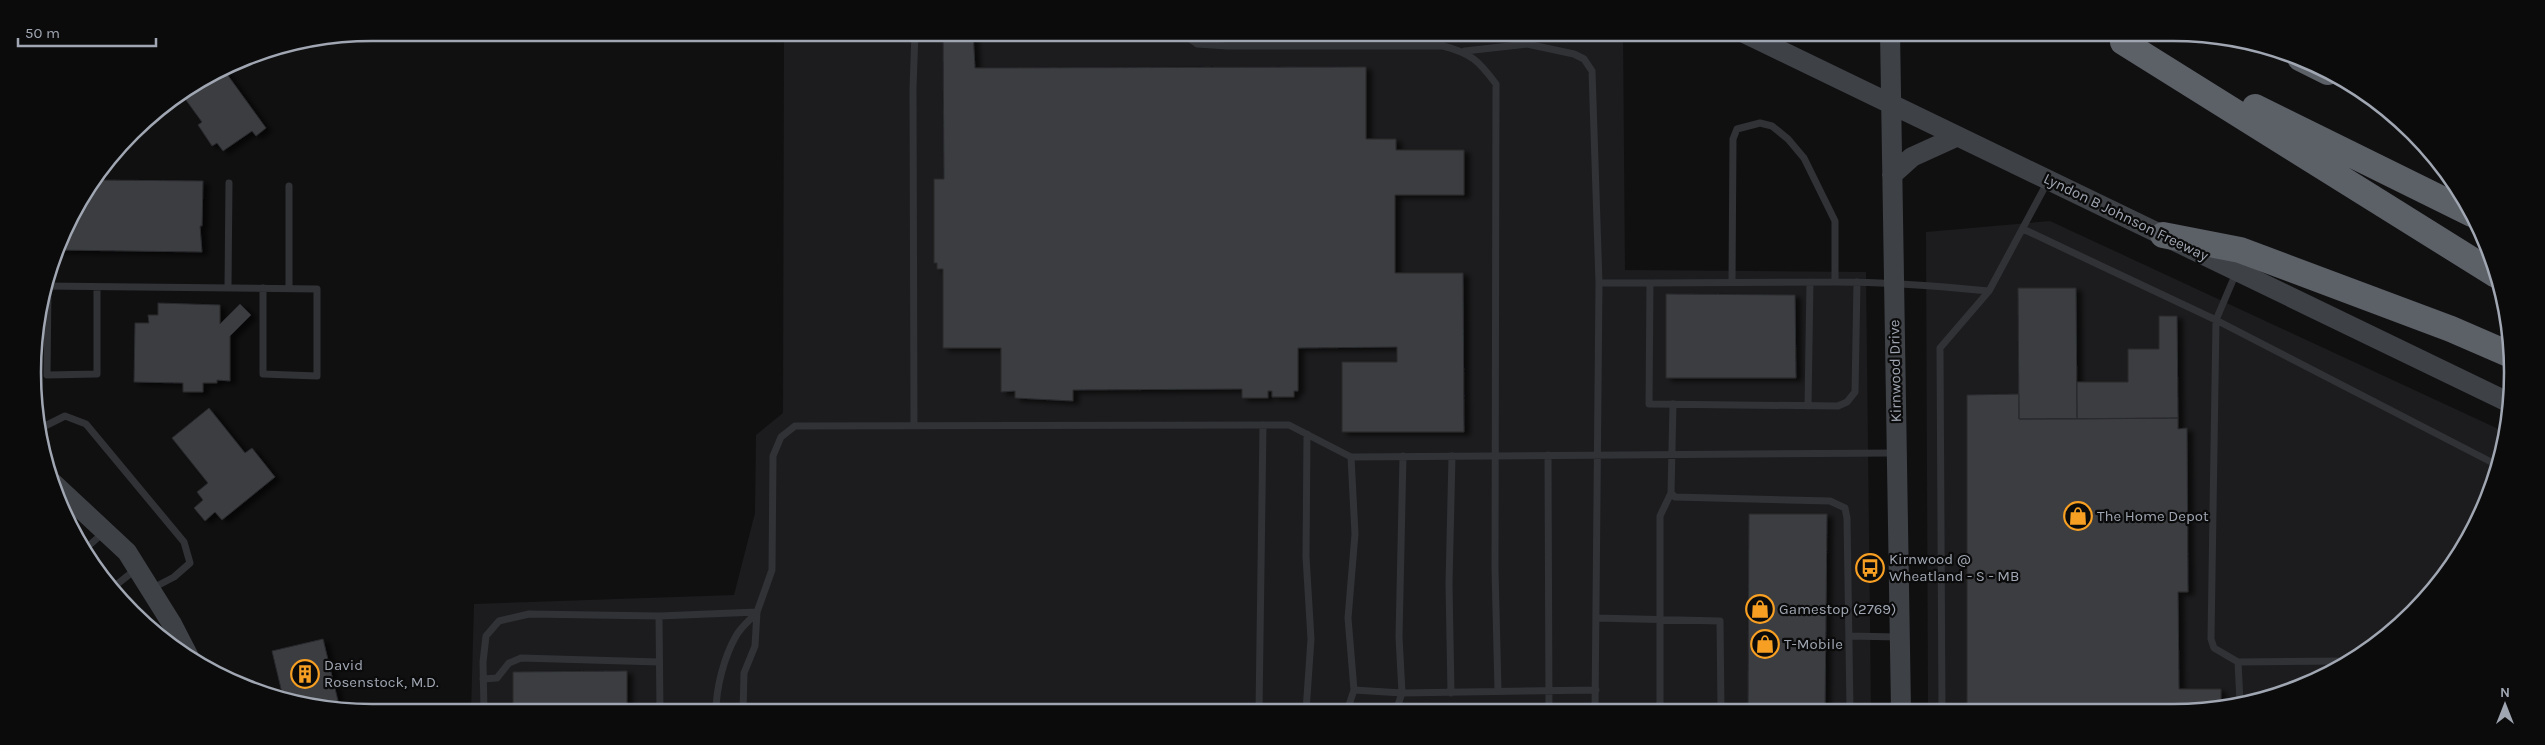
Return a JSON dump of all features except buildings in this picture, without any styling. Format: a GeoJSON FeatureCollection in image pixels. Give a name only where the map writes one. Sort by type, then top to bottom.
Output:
{"type":"FeatureCollection","features":[{"type":"Feature","properties":{"kind":"highway"},"geometry":{"type":"LineString","coordinates":[[2120,41],[2487,269]]}},
{"type":"Feature","properties":{"kind":"highway"},"geometry":{"type":"LineString","coordinates":[[2122,41],[2459,208]]}},
{"type":"Feature","properties":{"kind":"highway"},"geometry":{"type":"LineString","coordinates":[[2163,235],[2240,250],[2451,329],[2503,352]]}},
{"type":"Feature","properties":{"kind":"street","name":"Lyndon B Johnson Freeway"},"geometry":{"type":"LineString","coordinates":[[1760,41],[1891,106],[2237,270],[2503,399]]}},
{"type":"Feature","properties":{"kind":"street","name":"Kirnwood Drive"},"geometry":{"type":"LineString","coordinates":[[1890,41],[1900,704]]}},
{"type":"Feature","properties":{"kind":"street"},"geometry":{"type":"LineString","coordinates":[[1892,175],[1912,157],[1956,137]]}},
{"type":"Feature","properties":{"kind":"street"},"geometry":{"type":"LineString","coordinates":[[64,493],[127,552],[181,642]]}},
{"type":"Feature","properties":{"kind":"lane"},"geometry":{"type":"LineString","coordinates":[[914,425],[913,88],[915,41]]}},
{"type":"Feature","properties":{"kind":"lane"},"geometry":{"type":"LineString","coordinates":[[1193,41],[1197,44],[1443,46],[1465,51],[1527,44],[1574,54],[1584,59],[1592,71],[1599,283],[1596,455],[1596,704]]}},
{"type":"Feature","properties":{"kind":"lane"},"geometry":{"type":"LineString","coordinates":[[1465,51],[1482,65],[1496,84],[1495,455],[1498,691]]}},
{"type":"Feature","properties":{"kind":"lane"},"geometry":{"type":"LineString","coordinates":[[1732,282],[1733,140],[1737,129],[1760,123],[1772,126],[1804,158],[1835,221],[1836,282]]}},
{"type":"Feature","properties":{"kind":"lane"},"geometry":{"type":"LineString","coordinates":[[1942,704],[1940,348],[1990,291],[2049,180]]}},
{"type":"Feature","properties":{"kind":"lane"},"geometry":{"type":"LineString","coordinates":[[228,288],[229,183]]}},
{"type":"Feature","properties":{"kind":"lane"},"geometry":{"type":"LineString","coordinates":[[289,186],[289,288]]}},
{"type":"Feature","properties":{"kind":"lane"},"geometry":{"type":"LineString","coordinates":[[2023,228],[2216,320],[2491,461]]}},
{"type":"Feature","properties":{"kind":"lane"},"geometry":{"type":"LineString","coordinates":[[2237,270],[2216,320],[2211,638],[2214,648],[2238,662],[2333,662]]}},
{"type":"Feature","properties":{"kind":"lane"},"geometry":{"type":"LineString","coordinates":[[1808,406],[1810,282]]}},
{"type":"Feature","properties":{"kind":"lane"},"geometry":{"type":"LineString","coordinates":[[1650,283],[1649,404],[1838,406],[1847,402],[1855,392],[1858,282]]}},
{"type":"Feature","properties":{"kind":"lane"},"geometry":{"type":"LineString","coordinates":[[1599,283],[1894,282],[1990,291]]}},
{"type":"Feature","properties":{"kind":"lane"},"geometry":{"type":"LineString","coordinates":[[53,286],[289,288],[317,289],[317,376],[263,374],[263,288]]}},
{"type":"Feature","properties":{"kind":"lane"},"geometry":{"type":"LineString","coordinates":[[46,317],[47,375],[97,374],[97,287]]}},
{"type":"Feature","properties":{"kind":"lane"},"geometry":{"type":"LineString","coordinates":[[1660,704],[1660,516],[1671,493],[1670,454],[1673,404]]}},
{"type":"Feature","properties":{"kind":"lane"},"geometry":{"type":"LineString","coordinates":[[46,426],[65,416],[86,424],[184,542],[190,563],[174,577],[151,590]]}},
{"type":"Feature","properties":{"kind":"lane"},"geometry":{"type":"LineString","coordinates":[[1259,704],[1263,425]]}},
{"type":"Feature","properties":{"kind":"lane"},"geometry":{"type":"LineString","coordinates":[[742,704],[744,673],[755,646],[757,612],[772,570],[774,456],[781,438],[796,426],[1289,425],[1351,457],[1896,453]]}},
{"type":"Feature","properties":{"kind":"lane"},"geometry":{"type":"LineString","coordinates":[[1306,704],[1310,639],[1306,557],[1308,434]]}},
{"type":"Feature","properties":{"kind":"lane"},"geometry":{"type":"LineString","coordinates":[[1548,455],[1549,704]]}},
{"type":"Feature","properties":{"kind":"lane"},"geometry":{"type":"LineString","coordinates":[[1398,704],[1402,693],[1399,637],[1403,456]]}},
{"type":"Feature","properties":{"kind":"lane"},"geometry":{"type":"LineString","coordinates":[[1451,693],[1449,584],[1452,456]]}},
{"type":"Feature","properties":{"kind":"lane"},"geometry":{"type":"LineString","coordinates":[[1349,704],[1354,690],[1348,618],[1355,534],[1351,457]]}},
{"type":"Feature","properties":{"kind":"lane"},"geometry":{"type":"LineString","coordinates":[[1671,493],[1675,497],[1830,500],[1844,508],[1847,518],[1850,704]]}},
{"type":"Feature","properties":{"kind":"lane"},"geometry":{"type":"LineString","coordinates":[[90,545],[105,531]]}},
{"type":"Feature","properties":{"kind":"lane"},"geometry":{"type":"LineString","coordinates":[[118,584],[138,568]]}},
{"type":"Feature","properties":{"kind":"lane"},"geometry":{"type":"LineString","coordinates":[[484,704],[483,679],[486,636],[499,621],[529,614],[659,616],[757,612]]}},
{"type":"Feature","properties":{"kind":"lane"},"geometry":{"type":"LineString","coordinates":[[716,704],[725,663],[736,636],[757,612]]}},
{"type":"Feature","properties":{"kind":"lane"},"geometry":{"type":"LineString","coordinates":[[659,616],[660,704]]}},
{"type":"Feature","properties":{"kind":"lane"},"geometry":{"type":"LineString","coordinates":[[1596,618],[1720,621],[1721,704]]}},
{"type":"Feature","properties":{"kind":"lane"},"geometry":{"type":"LineString","coordinates":[[1849,636],[1899,637]]}},
{"type":"Feature","properties":{"kind":"lane"},"geometry":{"type":"LineString","coordinates":[[483,679],[497,678],[509,663],[521,658],[546,661],[659,662]]}},
{"type":"Feature","properties":{"kind":"lane"},"geometry":{"type":"LineString","coordinates":[[2238,662],[2240,696]]}},
{"type":"Feature","properties":{"kind":"lane"},"geometry":{"type":"LineString","coordinates":[[1354,690],[1402,693],[1596,690]]}},
{"type":"Feature","properties":{"kind":"shaded area"},"geometry":{"type":"Polygon","coordinates":[[[784,41],[1623,41],[1625,270],[1866,272],[1871,704],[471,704],[474,604],[734,595],[755,513],[756,435],[783,413],[784,41]]]}},
{"type":"Feature","properties":{"kind":"shaded area"},"geometry":{"type":"Polygon","coordinates":[[[2050,221],[2499,429],[2486,479],[2470,519],[2448,557],[2422,591],[2391,622],[2357,648],[2319,670],[2279,686],[2237,697],[2194,703],[1928,704],[1926,232],[2050,221]]]}},
{"type":"Feature","properties":{"kind":"place","name":"The Home Depot"},"geometry":{"type":"Point","coordinates":[2078,516]}},
{"type":"Feature","properties":{"kind":"place","name":"Kirnwood @ Wheatland - S - MB"},"geometry":{"type":"Point","coordinates":[1870,568]}},
{"type":"Feature","properties":{"kind":"place","name":"Gamestop (2769)"},"geometry":{"type":"Point","coordinates":[1760,609]}},
{"type":"Feature","properties":{"kind":"place","name":"T-Mobile"},"geometry":{"type":"Point","coordinates":[1765,644]}},
{"type":"Feature","properties":{"kind":"place","name":"David Rosenstock, M.D."},"geometry":{"type":"Point","coordinates":[305,674]}}]}
